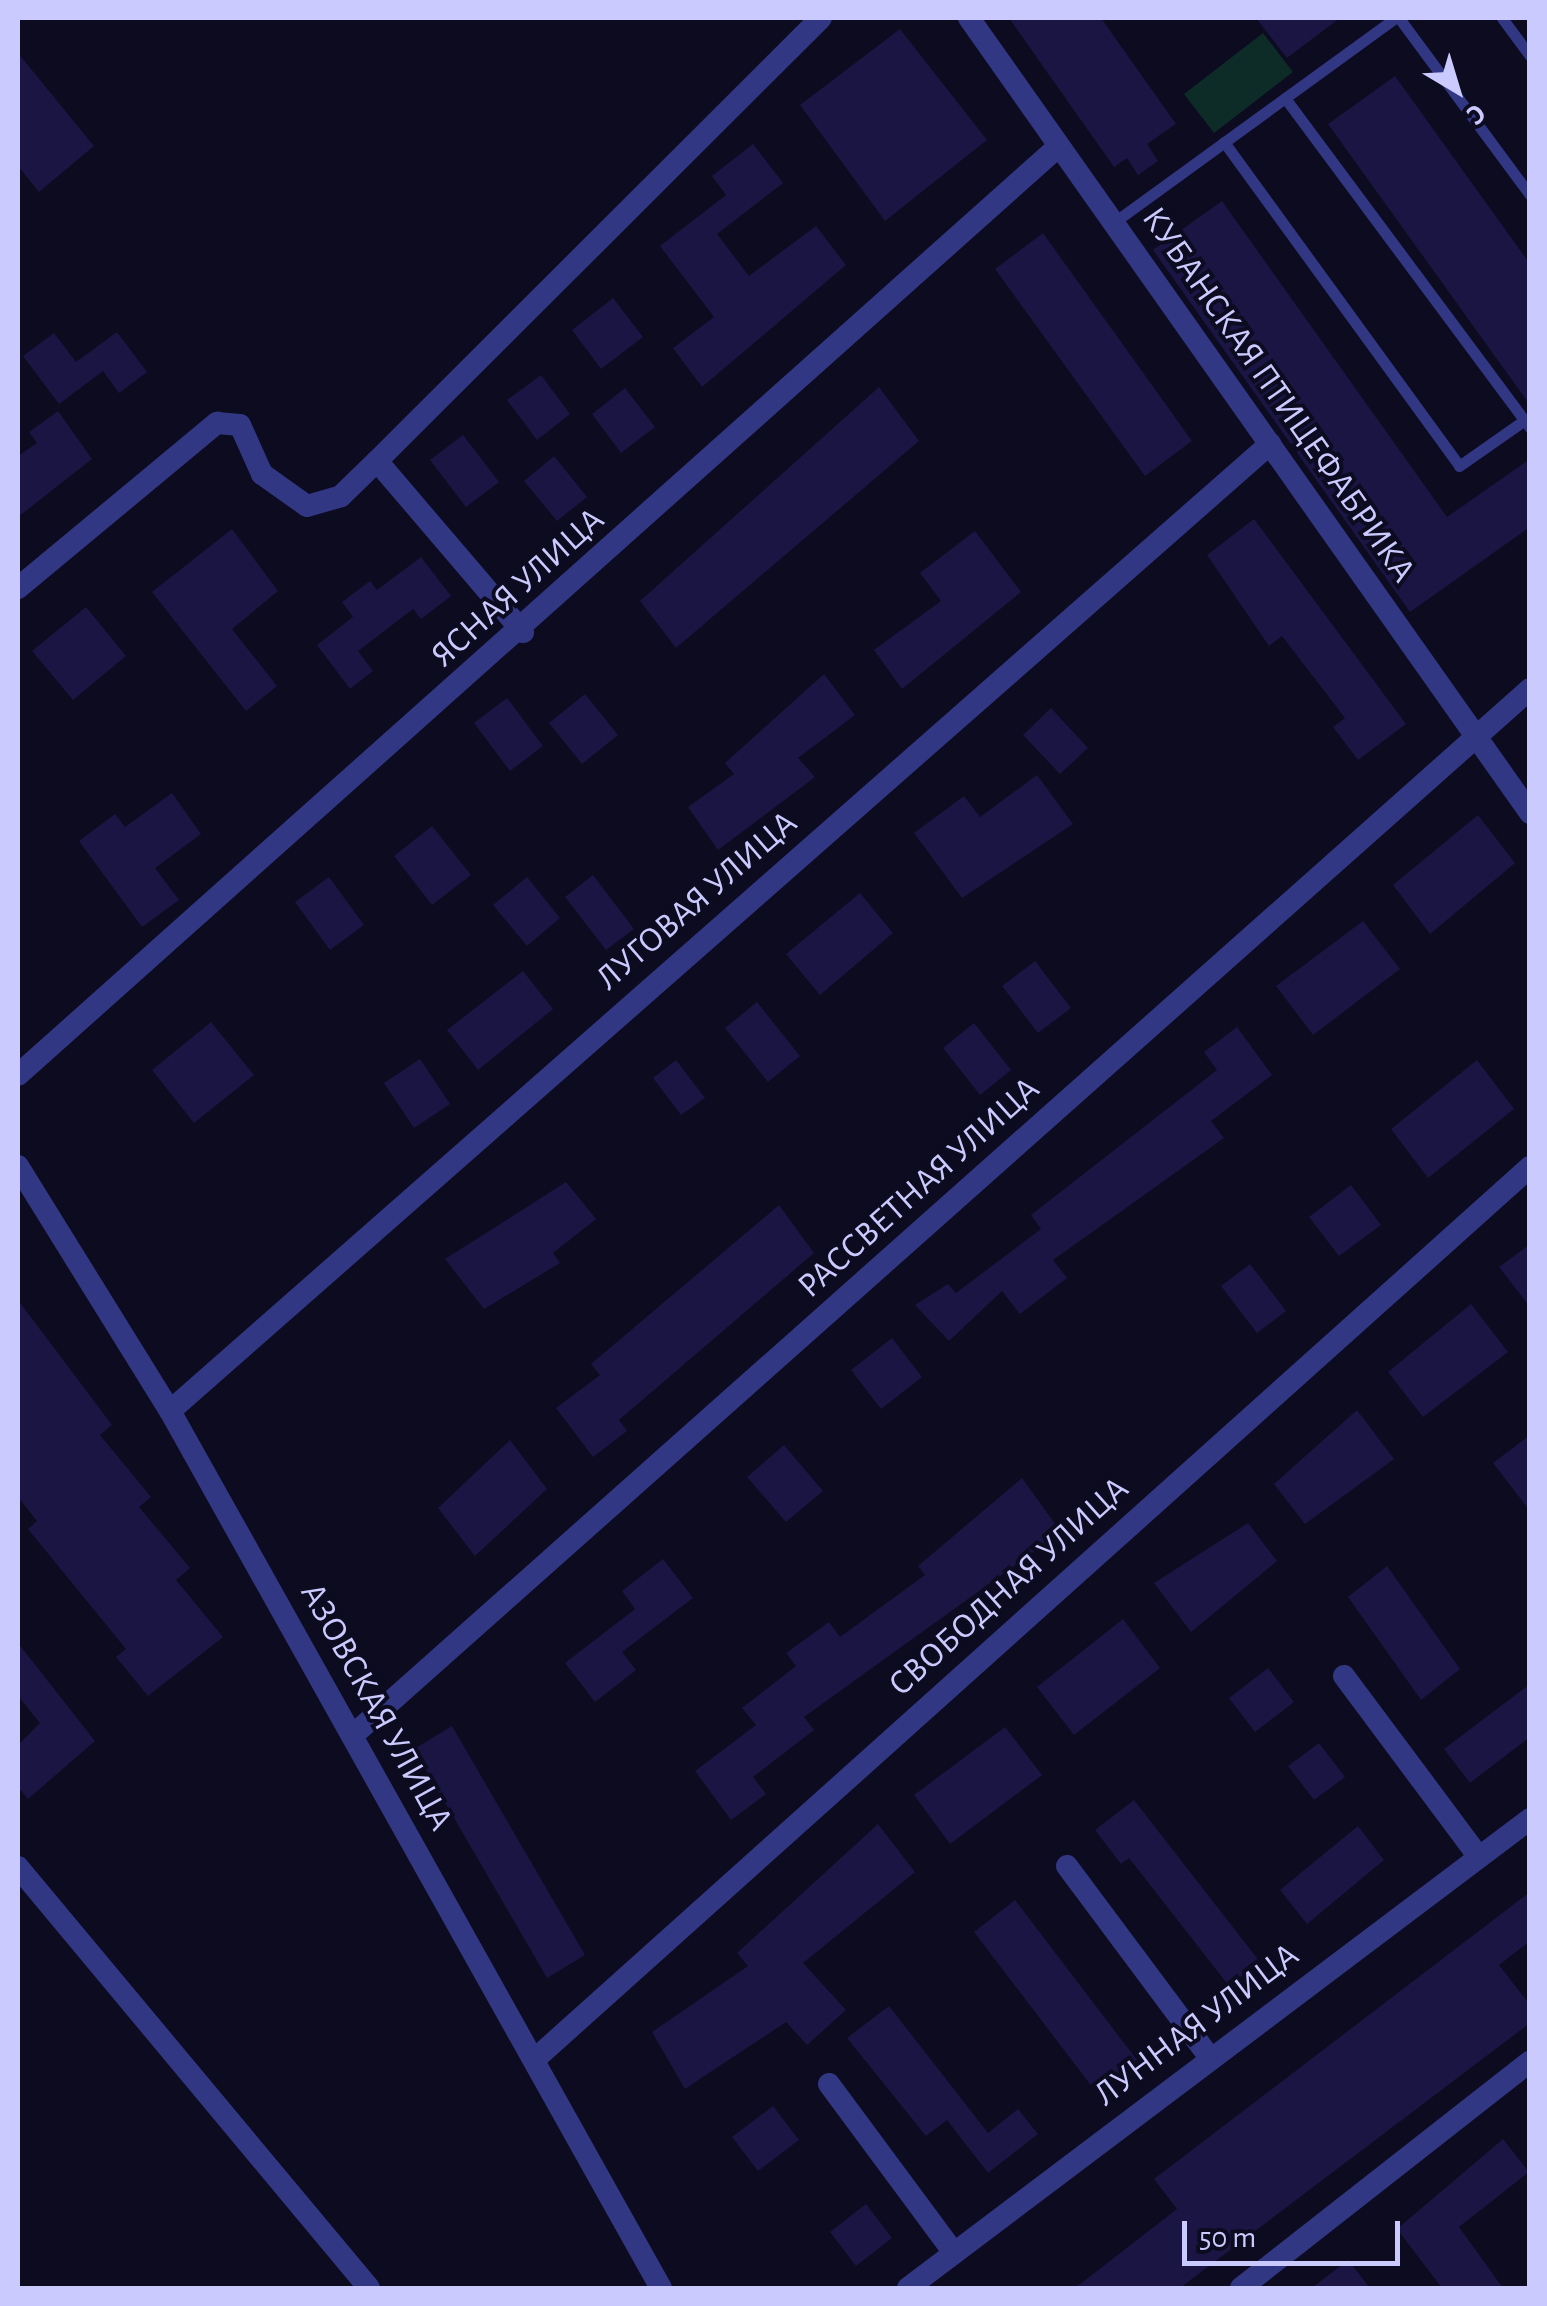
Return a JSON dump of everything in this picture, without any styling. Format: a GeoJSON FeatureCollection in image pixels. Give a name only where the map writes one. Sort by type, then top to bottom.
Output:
{"type":"FeatureCollection","features":[{"type":"Feature","properties":{"kind":"street"},"geometry":{"type":"LineString","coordinates":[[18,588],[216,423],[240,426],[262,474],[308,506],[341,496],[821,18]]}},
{"type":"Feature","properties":{"kind":"street","name":"КУБАНСКАЯ ПТИЦЕФАБРИКА"},"geometry":{"type":"LineString","coordinates":[[969,18],[1530,813]]}},
{"type":"Feature","properties":{"kind":"street","name":"ЯСНАЯ УЛИЦА"},"geometry":{"type":"LineString","coordinates":[[18,1075],[523,632],[1059,146]]}},
{"type":"Feature","properties":{"kind":"street","name":"ЛУГОВАЯ УЛИЦА"},"geometry":{"type":"LineString","coordinates":[[170,1411],[1270,444]]}},
{"type":"Feature","properties":{"kind":"street"},"geometry":{"type":"LineString","coordinates":[[377,461],[523,632]]}},
{"type":"Feature","properties":{"kind":"street","name":"РАССВЕТНАЯ УЛИЦА"},"geometry":{"type":"LineString","coordinates":[[352,1736],[1530,688]]}},
{"type":"Feature","properties":{"kind":"street","name":"АЗОВСКАЯ УЛИЦА"},"geometry":{"type":"LineString","coordinates":[[18,1166],[170,1411],[661,2288]]}},
{"type":"Feature","properties":{"kind":"street","name":"СВОБОДНАЯ УЛИЦА"},"geometry":{"type":"LineString","coordinates":[[534,2060],[1530,1167]]}},
{"type":"Feature","properties":{"kind":"street"},"geometry":{"type":"LineString","coordinates":[[1344,1676],[1479,1857]]}},
{"type":"Feature","properties":{"kind":"street","name":"ЛУННАЯ УЛИЦА"},"geometry":{"type":"LineString","coordinates":[[908,2288],[1530,1819]]}},
{"type":"Feature","properties":{"kind":"street"},"geometry":{"type":"LineString","coordinates":[[1067,1866],[1211,2059]]}},
{"type":"Feature","properties":{"kind":"street"},"geometry":{"type":"LineString","coordinates":[[18,1867],[370,2288]]}},
{"type":"Feature","properties":{"kind":"street"},"geometry":{"type":"LineString","coordinates":[[1240,2288],[1530,2061]]}},
{"type":"Feature","properties":{"kind":"street"},"geometry":{"type":"LineString","coordinates":[[829,2084],[954,2253]]}},
{"type":"Feature","properties":{"kind":"lane"},"geometry":{"type":"LineString","coordinates":[[1113,223],[1397,18],[1530,195]]}},
{"type":"Feature","properties":{"kind":"lane"},"geometry":{"type":"LineString","coordinates":[[1502,18],[1530,56]]}},
{"type":"Feature","properties":{"kind":"lane"},"geometry":{"type":"LineString","coordinates":[[1224,142],[1459,466],[1524,426],[1285,98]]}},
{"type":"Feature","properties":{"kind":"green space"},"geometry":{"type":"Polygon","coordinates":[[[1263,33],[1293,72],[1214,133],[1184,94],[1263,33]]]}},
{"type":"Feature","properties":{"kind":"building"},"geometry":{"type":"Polygon","coordinates":[[[1009,18],[1101,18],[1176,124],[1147,144],[1158,161],[1138,175],[1127,158],[1114,167],[1009,18]]]}},
{"type":"Feature","properties":{"kind":"building"},"geometry":{"type":"Polygon","coordinates":[[[1256,18],[1340,18],[1287,58],[1256,18]]]}},
{"type":"Feature","properties":{"kind":"building"},"geometry":{"type":"Polygon","coordinates":[[[900,29],[987,140],[885,221],[800,105],[900,29]]]}},
{"type":"Feature","properties":{"kind":"building"},"geometry":{"type":"Polygon","coordinates":[[[18,53],[94,146],[39,192],[18,166],[18,53]]]}},
{"type":"Feature","properties":{"kind":"building"},"geometry":{"type":"Polygon","coordinates":[[[1395,76],[1530,264],[1530,405],[1328,124],[1395,76]]]}},
{"type":"Feature","properties":{"kind":"building"},"geometry":{"type":"Polygon","coordinates":[[[753,144],[783,183],[717,234],[749,276],[816,226],[846,265],[702,387],[673,348],[714,317],[660,246],[726,195],[712,176],[753,144]]]}},
{"type":"Feature","properties":{"kind":"building"},"geometry":{"type":"Polygon","coordinates":[[[1222,201],[1447,517],[1530,459],[1530,527],[1410,612],[1153,250],[1222,201]]]}},
{"type":"Feature","properties":{"kind":"building"},"geometry":{"type":"Polygon","coordinates":[[[1043,233],[1192,441],[1145,476],[995,269],[1043,233]]]}},
{"type":"Feature","properties":{"kind":"building"},"geometry":{"type":"Polygon","coordinates":[[[613,298],[643,337],[601,369],[572,330],[613,298]]]}},
{"type":"Feature","properties":{"kind":"building"},"geometry":{"type":"Polygon","coordinates":[[[117,332],[147,372],[119,393],[103,371],[59,404],[23,356],[54,333],[76,362],[117,332]]]}},
{"type":"Feature","properties":{"kind":"building"},"geometry":{"type":"Polygon","coordinates":[[[541,375],[570,414],[537,440],[507,400],[541,375]]]}},
{"type":"Feature","properties":{"kind":"building"},"geometry":{"type":"Polygon","coordinates":[[[879,387],[919,441],[676,648],[640,601],[879,387]]]}},
{"type":"Feature","properties":{"kind":"building"},"geometry":{"type":"Polygon","coordinates":[[[625,388],[655,427],[621,453],[592,414],[625,388]]]}},
{"type":"Feature","properties":{"kind":"building"},"geometry":{"type":"Polygon","coordinates":[[[58,411],[92,459],[18,517],[18,456],[37,443],[29,432],[58,411]]]}},
{"type":"Feature","properties":{"kind":"building"},"geometry":{"type":"Polygon","coordinates":[[[463,435],[499,482],[466,507],[430,460],[463,435]]]}},
{"type":"Feature","properties":{"kind":"building"},"geometry":{"type":"Polygon","coordinates":[[[554,456],[587,497],[557,521],[524,481],[554,456]]]}},
{"type":"Feature","properties":{"kind":"building"},"geometry":{"type":"Polygon","coordinates":[[[1254,519],[1406,724],[1358,760],[1333,727],[1345,718],[1282,636],[1269,646],[1207,555],[1254,519]]]}},
{"type":"Feature","properties":{"kind":"building"},"geometry":{"type":"Polygon","coordinates":[[[232,529],[278,591],[232,629],[277,686],[246,711],[152,592],[232,529]]]}},
{"type":"Feature","properties":{"kind":"building"},"geometry":{"type":"Polygon","coordinates":[[[975,531],[1021,592],[902,689],[874,650],[941,601],[920,573],[975,531]]]}},
{"type":"Feature","properties":{"kind":"building"},"geometry":{"type":"Polygon","coordinates":[[[421,557],[451,596],[421,619],[413,609],[358,651],[373,671],[350,689],[317,645],[353,617],[342,602],[370,581],[377,590],[421,557]]]}},
{"type":"Feature","properties":{"kind":"building"},"geometry":{"type":"Polygon","coordinates":[[[86,607],[126,656],[73,700],[32,651],[86,607]]]}},
{"type":"Feature","properties":{"kind":"building"},"geometry":{"type":"Polygon","coordinates":[[[824,674],[855,715],[798,758],[815,777],[718,850],[688,807],[734,774],[725,763],[824,674]]]}},
{"type":"Feature","properties":{"kind":"building"},"geometry":{"type":"Polygon","coordinates":[[[585,694],[618,735],[582,764],[549,723],[585,694]]]}},
{"type":"Feature","properties":{"kind":"building"},"geometry":{"type":"Polygon","coordinates":[[[507,698],[543,746],[510,771],[474,723],[507,698]]]}},
{"type":"Feature","properties":{"kind":"building"},"geometry":{"type":"Polygon","coordinates":[[[1051,708],[1088,748],[1060,774],[1023,735],[1051,708]]]}},
{"type":"Feature","properties":{"kind":"building"},"geometry":{"type":"Polygon","coordinates":[[[1037,775],[1073,824],[962,898],[914,833],[964,796],[980,817],[1037,775]]]}},
{"type":"Feature","properties":{"kind":"building"},"geometry":{"type":"Polygon","coordinates":[[[172,793],[201,834],[155,868],[179,900],[142,927],[79,841],[115,814],[125,827],[172,793]]]}},
{"type":"Feature","properties":{"kind":"building"},"geometry":{"type":"Polygon","coordinates":[[[1478,815],[1515,863],[1430,934],[1393,885],[1478,815]]]}},
{"type":"Feature","properties":{"kind":"building"},"geometry":{"type":"Polygon","coordinates":[[[432,826],[471,875],[432,905],[394,856],[432,826]]]}},
{"type":"Feature","properties":{"kind":"building"},"geometry":{"type":"Polygon","coordinates":[[[593,875],[634,929],[606,950],[565,897],[593,875]]]}},
{"type":"Feature","properties":{"kind":"building"},"geometry":{"type":"Polygon","coordinates":[[[329,877],[364,925],[330,950],[295,902],[329,877]]]}},
{"type":"Feature","properties":{"kind":"building"},"geometry":{"type":"Polygon","coordinates":[[[527,877],[560,918],[527,946],[493,905],[527,877]]]}},
{"type":"Feature","properties":{"kind":"building"},"geometry":{"type":"Polygon","coordinates":[[[860,893],[893,933],[820,995],[786,954],[860,893]]]}},
{"type":"Feature","properties":{"kind":"building"},"geometry":{"type":"Polygon","coordinates":[[[1363,921],[1400,969],[1313,1035],[1276,986],[1363,921]]]}},
{"type":"Feature","properties":{"kind":"building"},"geometry":{"type":"Polygon","coordinates":[[[1035,961],[1071,1008],[1038,1033],[1002,986],[1035,961]]]}},
{"type":"Feature","properties":{"kind":"building"},"geometry":{"type":"Polygon","coordinates":[[[523,971],[553,1009],[478,1070],[447,1030],[523,971]]]}},
{"type":"Feature","properties":{"kind":"building"},"geometry":{"type":"Polygon","coordinates":[[[757,1002],[800,1056],[768,1082],[725,1028],[757,1002]]]}},
{"type":"Feature","properties":{"kind":"building"},"geometry":{"type":"Polygon","coordinates":[[[211,1022],[254,1075],[194,1123],[152,1070],[211,1022]]]}},
{"type":"Feature","properties":{"kind":"building"},"geometry":{"type":"Polygon","coordinates":[[[974,1023],[1011,1070],[980,1095],[943,1048],[974,1023]]]}},
{"type":"Feature","properties":{"kind":"building"},"geometry":{"type":"Polygon","coordinates":[[[1237,1027],[1272,1075],[1211,1121],[1224,1138],[1053,1260],[1067,1278],[1020,1314],[1002,1291],[949,1341],[915,1305],[948,1284],[956,1293],[1041,1229],[1031,1215],[1217,1070],[1204,1052],[1237,1027]]]}},
{"type":"Feature","properties":{"kind":"building"},"geometry":{"type":"Polygon","coordinates":[[[420,1059],[450,1104],[414,1128],[384,1083],[420,1059]]]}},
{"type":"Feature","properties":{"kind":"building"},"geometry":{"type":"Polygon","coordinates":[[[676,1060],[705,1098],[681,1115],[653,1078],[676,1060]]]}},
{"type":"Feature","properties":{"kind":"building"},"geometry":{"type":"Polygon","coordinates":[[[1477,1060],[1514,1109],[1428,1178],[1391,1129],[1477,1060]]]}},
{"type":"Feature","properties":{"kind":"building"},"geometry":{"type":"Polygon","coordinates":[[[566,1182],[596,1219],[553,1253],[560,1263],[484,1309],[445,1259],[566,1182]]]}},
{"type":"Feature","properties":{"kind":"building"},"geometry":{"type":"Polygon","coordinates":[[[1351,1185],[1381,1225],[1339,1256],[1309,1217],[1351,1185]]]}},
{"type":"Feature","properties":{"kind":"building"},"geometry":{"type":"Polygon","coordinates":[[[779,1205],[814,1253],[619,1420],[627,1431],[593,1457],[556,1408],[600,1375],[591,1364],[779,1205]]]}},
{"type":"Feature","properties":{"kind":"building"},"geometry":{"type":"Polygon","coordinates":[[[1530,1244],[1530,1307],[1499,1267],[1530,1244]]]}},
{"type":"Feature","properties":{"kind":"building"},"geometry":{"type":"Polygon","coordinates":[[[1250,1264],[1286,1311],[1257,1333],[1221,1286],[1250,1264]]]}},
{"type":"Feature","properties":{"kind":"building"},"geometry":{"type":"Polygon","coordinates":[[[18,1300],[112,1425],[100,1435],[151,1497],[139,1507],[190,1568],[176,1580],[223,1637],[148,1696],[116,1657],[126,1649],[28,1529],[37,1521],[18,1497],[18,1300]]]}},
{"type":"Feature","properties":{"kind":"building"},"geometry":{"type":"Polygon","coordinates":[[[1471,1304],[1508,1352],[1423,1417],[1388,1372],[1471,1304]]]}},
{"type":"Feature","properties":{"kind":"building"},"geometry":{"type":"Polygon","coordinates":[[[892,1338],[922,1377],[881,1409],[851,1370],[892,1338]]]}},
{"type":"Feature","properties":{"kind":"building"},"geometry":{"type":"Polygon","coordinates":[[[1357,1410],[1394,1459],[1305,1524],[1274,1484],[1357,1410]]]}},
{"type":"Feature","properties":{"kind":"building"},"geometry":{"type":"Polygon","coordinates":[[[1530,1435],[1530,1511],[1493,1463],[1530,1435]]]}},
{"type":"Feature","properties":{"kind":"building"},"geometry":{"type":"Polygon","coordinates":[[[510,1440],[547,1489],[475,1556],[438,1508],[510,1440]]]}},
{"type":"Feature","properties":{"kind":"building"},"geometry":{"type":"Polygon","coordinates":[[[784,1445],[823,1491],[786,1522],[747,1477],[784,1445]]]}},
{"type":"Feature","properties":{"kind":"building"},"geometry":{"type":"Polygon","coordinates":[[[1022,1478],[1061,1532],[804,1717],[814,1730],[753,1777],[766,1794],[731,1820],[695,1771],[756,1725],[742,1708],[796,1666],[786,1653],[829,1622],[840,1637],[925,1575],[918,1566],[1022,1478]]]}},
{"type":"Feature","properties":{"kind":"building"},"geometry":{"type":"Polygon","coordinates":[[[1248,1523],[1277,1561],[1191,1632],[1154,1583],[1248,1523]]]}},
{"type":"Feature","properties":{"kind":"building"},"geometry":{"type":"Polygon","coordinates":[[[663,1559],[693,1598],[622,1652],[636,1670],[595,1702],[565,1663],[635,1609],[622,1591],[663,1559]]]}},
{"type":"Feature","properties":{"kind":"building"},"geometry":{"type":"Polygon","coordinates":[[[1387,1566],[1460,1669],[1421,1700],[1348,1597],[1387,1566]]]}},
{"type":"Feature","properties":{"kind":"building"},"geometry":{"type":"Polygon","coordinates":[[[1123,1619],[1160,1668],[1074,1735],[1037,1687],[1123,1619]]]}},
{"type":"Feature","properties":{"kind":"building"},"geometry":{"type":"Polygon","coordinates":[[[18,1643],[95,1741],[28,1799],[18,1787],[18,1745],[40,1723],[18,1696],[18,1643]]]}},
{"type":"Feature","properties":{"kind":"building"},"geometry":{"type":"Polygon","coordinates":[[[1268,1668],[1294,1702],[1255,1732],[1229,1698],[1268,1668]]]}},
{"type":"Feature","properties":{"kind":"building"},"geometry":{"type":"Polygon","coordinates":[[[1530,1684],[1530,1737],[1470,1783],[1444,1749],[1530,1684]]]}},
{"type":"Feature","properties":{"kind":"building"},"geometry":{"type":"Polygon","coordinates":[[[452,1726],[585,1955],[547,1978],[414,1749],[452,1726]]]}},
{"type":"Feature","properties":{"kind":"building"},"geometry":{"type":"Polygon","coordinates":[[[1005,1727],[1042,1775],[950,1844],[914,1795],[1005,1727]]]}},
{"type":"Feature","properties":{"kind":"building"},"geometry":{"type":"Polygon","coordinates":[[[1319,1743],[1345,1777],[1314,1800],[1288,1766],[1319,1743]]]}},
{"type":"Feature","properties":{"kind":"building"},"geometry":{"type":"Polygon","coordinates":[[[1134,1800],[1260,1962],[1229,1986],[1129,1858],[1121,1864],[1095,1830],[1134,1800]]]}},
{"type":"Feature","properties":{"kind":"building"},"geometry":{"type":"Polygon","coordinates":[[[878,1824],[915,1872],[803,1963],[846,2010],[807,2045],[786,2022],[685,2089],[652,2032],[748,1966],[737,1953],[878,1824]]]}},
{"type":"Feature","properties":{"kind":"building"},"geometry":{"type":"Polygon","coordinates":[[[1358,1826],[1384,1860],[1307,1924],[1280,1890],[1358,1826]]]}},
{"type":"Feature","properties":{"kind":"building"},"geometry":{"type":"Polygon","coordinates":[[[1530,1892],[1530,1941],[1499,1965],[1530,2005],[1530,2023],[1180,2288],[1075,2288],[1177,2209],[1154,2179],[1530,1892]]]}},
{"type":"Feature","properties":{"kind":"building"},"geometry":{"type":"Polygon","coordinates":[[[1015,1900],[1137,2060],[1096,2092],[974,1932],[1015,1900]]]}},
{"type":"Feature","properties":{"kind":"building"},"geometry":{"type":"Polygon","coordinates":[[[889,2006],[988,2133],[1018,2109],[1038,2134],[988,2173],[947,2120],[926,2136],[847,2038],[889,2006]]]}},
{"type":"Feature","properties":{"kind":"building"},"geometry":{"type":"Polygon","coordinates":[[[773,2106],[799,2140],[758,2171],[732,2137],[773,2106]]]}},
{"type":"Feature","properties":{"kind":"building"},"geometry":{"type":"Polygon","coordinates":[[[1503,2139],[1529,2172],[1459,2227],[1503,2288],[1442,2288],[1397,2229],[1503,2139]]]}},
{"type":"Feature","properties":{"kind":"building"},"geometry":{"type":"Polygon","coordinates":[[[866,2204],[892,2238],[856,2266],[830,2232],[866,2204]]]}},
{"type":"Feature","properties":{"kind":"building"},"geometry":{"type":"Polygon","coordinates":[[[1348,2260],[1370,2288],[1312,2288],[1348,2260]]]}}]}
